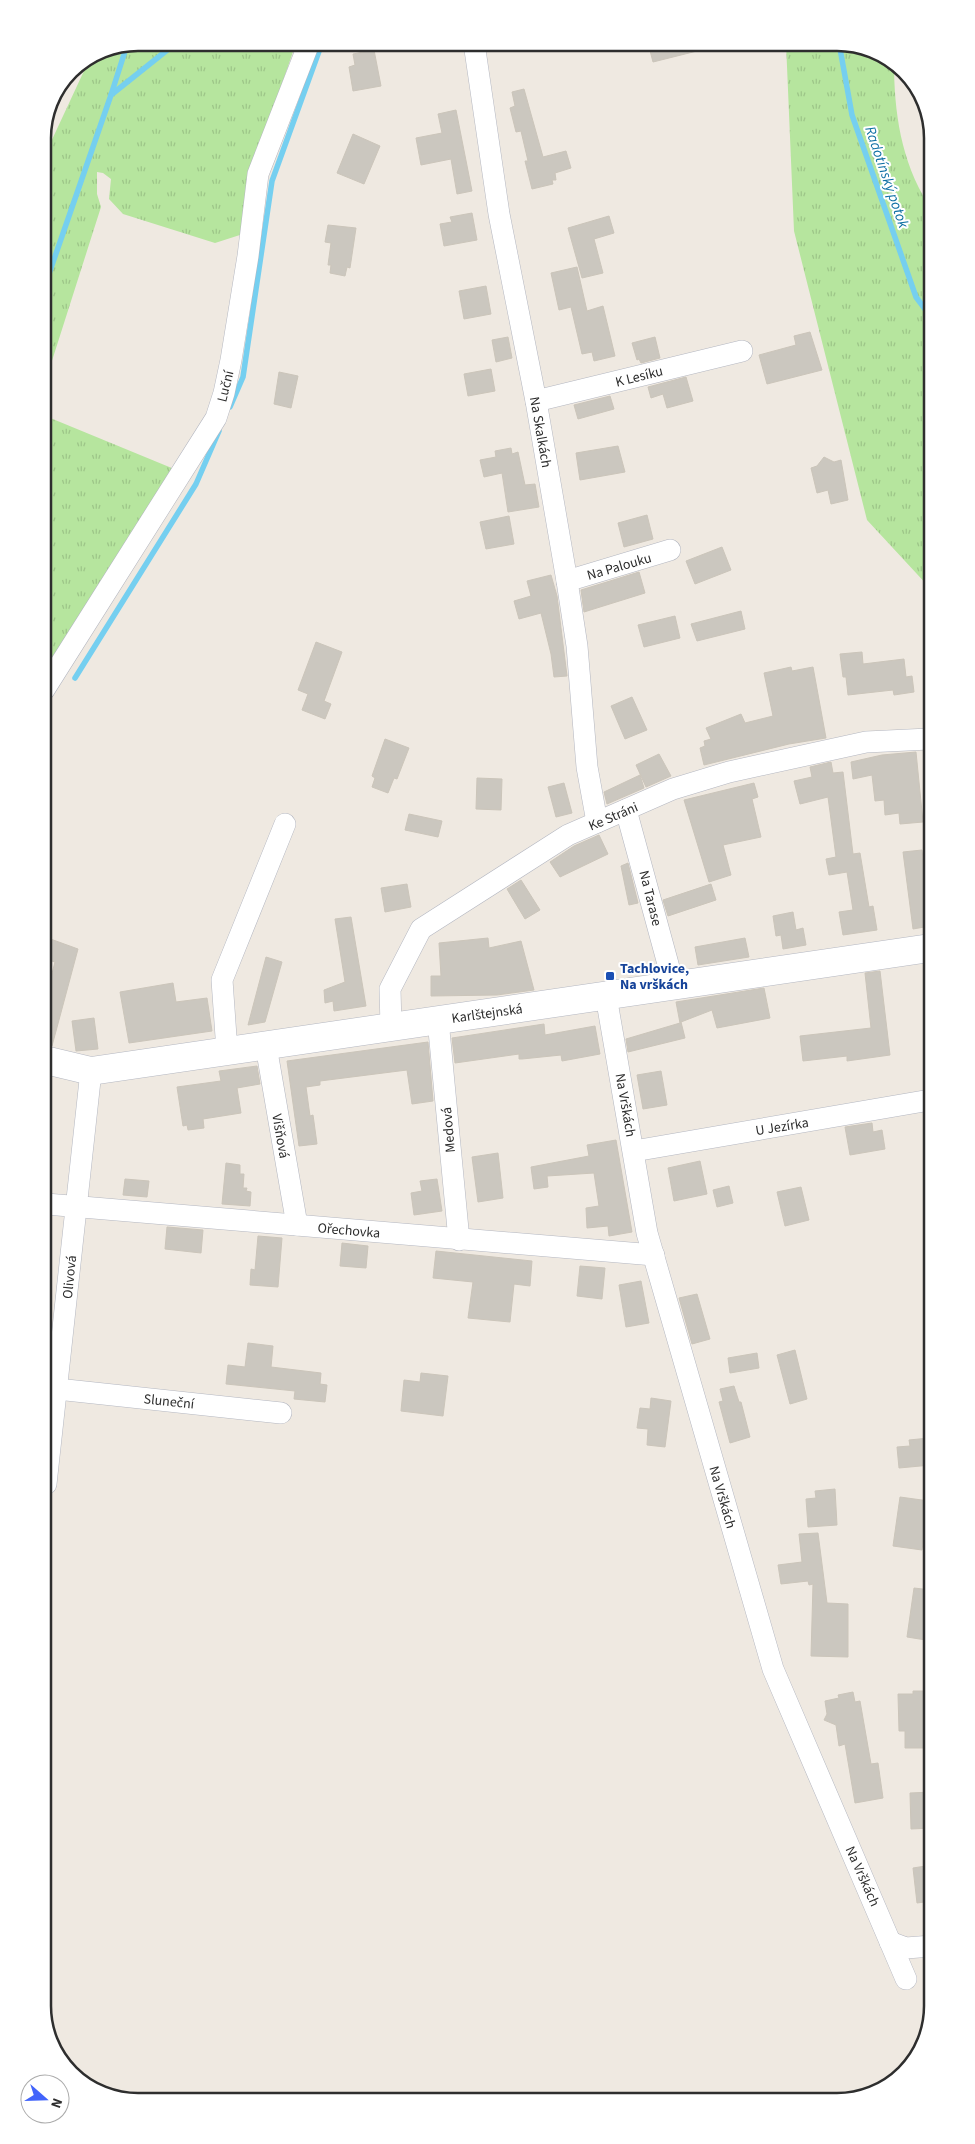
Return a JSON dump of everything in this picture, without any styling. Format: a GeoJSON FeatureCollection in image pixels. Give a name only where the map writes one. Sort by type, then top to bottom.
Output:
{"type":"FeatureCollection","features":[{"type":"Feature","properties":{"kind":"main road","name":"Karlštejnská"},"geometry":{"type":"LineString","coordinates":[[51,1061],[91,1071],[924,949]]}},
{"type":"Feature","properties":{"kind":"street","name":"Luční"},"geometry":{"type":"LineString","coordinates":[[51,679],[216,418],[231,360],[248,256],[258,174],[306,51]]}},
{"type":"Feature","properties":{"kind":"street","name":"Na Skalkách"},"geometry":{"type":"LineString","coordinates":[[475,51],[499,214],[536,402],[567,581],[577,646],[587,768],[597,822]]}},
{"type":"Feature","properties":{"kind":"street","name":"K Lesíku"},"geometry":{"type":"LineString","coordinates":[[536,402],[742,351]]}},
{"type":"Feature","properties":{"kind":"street","name":"Na Palouku"},"geometry":{"type":"LineString","coordinates":[[567,581],[670,550]]}},
{"type":"Feature","properties":{"kind":"street","name":"Ke Stráni"},"geometry":{"type":"LineString","coordinates":[[391,1026],[390,989],[421,929],[568,835],[673,789],[729,772],[866,742],[924,739]]}},
{"type":"Feature","properties":{"kind":"street","name":"Na Tarase"},"geometry":{"type":"LineString","coordinates":[[626,810],[674,986]]}},
{"type":"Feature","properties":{"kind":"street"},"geometry":{"type":"LineString","coordinates":[[227,1051],[222,980],[285,824]]}},
{"type":"Feature","properties":{"kind":"street","name":"Na Vrškách"},"geometry":{"type":"LineString","coordinates":[[606,996],[647,1233],[773,1670],[906,1978]]}},
{"type":"Feature","properties":{"kind":"street","name":"Medová"},"geometry":{"type":"LineString","coordinates":[[438,1020],[459,1240]]}},
{"type":"Feature","properties":{"kind":"street","name":"Višňová"},"geometry":{"type":"LineString","coordinates":[[266,1046],[297,1225]]}},
{"type":"Feature","properties":{"kind":"street","name":"Olivová"},"geometry":{"type":"LineString","coordinates":[[51,1436],[91,1071]]}},
{"type":"Feature","properties":{"kind":"street","name":"U Jezírka"},"geometry":{"type":"LineString","coordinates":[[634,1151],[924,1101]]}},
{"type":"Feature","properties":{"kind":"street","name":"Ořechovka"},"geometry":{"type":"LineString","coordinates":[[51,1204],[654,1255]]}},
{"type":"Feature","properties":{"kind":"street","name":"Sluneční"},"geometry":{"type":"LineString","coordinates":[[56,1389],[281,1413]]}},
{"type":"Feature","properties":{"kind":"street"},"geometry":{"type":"LineString","coordinates":[[890,1942],[906,1948],[924,1947]]}},
{"type":"Feature","properties":{"kind":"green space"},"geometry":{"type":"Polygon","coordinates":[[[138,51],[293,51],[254,165],[243,234],[215,243],[123,214],[109,199],[111,179],[103,173],[97,172],[97,194],[101,207],[51,364],[51,142],[84,71],[105,58],[121,53],[138,51]]]}},
{"type":"Feature","properties":{"kind":"green space"},"geometry":{"type":"Polygon","coordinates":[[[786,51],[842,51],[870,58],[894,73],[898,118],[905,153],[911,171],[924,197],[924,582],[867,520],[794,231],[786,51]]]}},
{"type":"Feature","properties":{"kind":"green space"},"geometry":{"type":"Polygon","coordinates":[[[51,418],[179,471],[51,662],[51,418]]]}},
{"type":"Feature","properties":{"kind":"building"},"geometry":{"type":"Polygon","coordinates":[[[374,51],[381,86],[353,91],[349,67],[355,65],[353,54],[374,51]]]}},
{"type":"Feature","properties":{"kind":"building"},"geometry":{"type":"Polygon","coordinates":[[[650,51],[697,51],[653,62],[650,51]]]}},
{"type":"Feature","properties":{"kind":"building"},"geometry":{"type":"Polygon","coordinates":[[[524,89],[543,157],[566,151],[571,168],[555,173],[556,180],[552,180],[553,184],[532,189],[525,161],[528,161],[521,131],[516,132],[510,108],[515,106],[512,92],[524,89]]]}},
{"type":"Feature","properties":{"kind":"building"},"geometry":{"type":"Polygon","coordinates":[[[456,110],[472,191],[457,194],[451,159],[421,165],[416,138],[442,133],[438,114],[456,110]]]}},
{"type":"Feature","properties":{"kind":"building"},"geometry":{"type":"Polygon","coordinates":[[[353,134],[380,146],[364,184],[337,173],[353,134]]]}},
{"type":"Feature","properties":{"kind":"building"},"geometry":{"type":"Polygon","coordinates":[[[472,213],[477,240],[444,246],[440,224],[452,222],[450,217],[472,213]]]}},
{"type":"Feature","properties":{"kind":"building"},"geometry":{"type":"Polygon","coordinates":[[[609,216],[614,233],[594,239],[603,273],[582,278],[568,228],[609,216]]]}},
{"type":"Feature","properties":{"kind":"building"},"geometry":{"type":"Polygon","coordinates":[[[328,225],[356,228],[350,268],[347,267],[345,276],[330,273],[331,265],[328,265],[331,243],[325,242],[328,225]]]}},
{"type":"Feature","properties":{"kind":"building"},"geometry":{"type":"Polygon","coordinates":[[[577,267],[587,311],[603,306],[615,356],[594,361],[592,352],[582,354],[571,307],[559,310],[551,273],[577,267]]]}},
{"type":"Feature","properties":{"kind":"building"},"geometry":{"type":"Polygon","coordinates":[[[486,286],[491,314],[464,319],[459,291],[486,286]]]}},
{"type":"Feature","properties":{"kind":"building"},"geometry":{"type":"Polygon","coordinates":[[[810,332],[822,370],[767,384],[759,355],[796,345],[794,336],[810,332]]]}},
{"type":"Feature","properties":{"kind":"building"},"geometry":{"type":"Polygon","coordinates":[[[508,337],[512,358],[496,362],[492,340],[508,337]]]}},
{"type":"Feature","properties":{"kind":"building"},"geometry":{"type":"Polygon","coordinates":[[[655,337],[660,358],[641,363],[639,359],[637,360],[632,343],[655,337]]]}},
{"type":"Feature","properties":{"kind":"building"},"geometry":{"type":"Polygon","coordinates":[[[491,369],[495,391],[468,396],[464,374],[491,369]]]}},
{"type":"Feature","properties":{"kind":"building"},"geometry":{"type":"Polygon","coordinates":[[[279,372],[298,376],[291,408],[274,404],[279,372]]]}},
{"type":"Feature","properties":{"kind":"building"},"geometry":{"type":"Polygon","coordinates":[[[686,377],[693,401],[667,408],[663,394],[651,398],[648,387],[686,377]]]}},
{"type":"Feature","properties":{"kind":"building"},"geometry":{"type":"Polygon","coordinates":[[[610,396],[614,409],[578,419],[574,405],[610,396]]]}},
{"type":"Feature","properties":{"kind":"building"},"geometry":{"type":"Polygon","coordinates":[[[618,446],[625,472],[580,480],[576,453],[618,446]]]}},
{"type":"Feature","properties":{"kind":"building"},"geometry":{"type":"Polygon","coordinates":[[[511,448],[512,454],[518,452],[525,485],[535,484],[539,507],[508,512],[502,473],[484,477],[480,460],[496,457],[495,451],[511,448]]]}},
{"type":"Feature","properties":{"kind":"building"},"geometry":{"type":"Polygon","coordinates":[[[824,457],[834,462],[841,460],[848,500],[831,504],[828,490],[817,493],[811,468],[817,466],[824,457]]]}},
{"type":"Feature","properties":{"kind":"building"},"geometry":{"type":"Polygon","coordinates":[[[647,515],[653,539],[624,547],[618,523],[647,515]]]}},
{"type":"Feature","properties":{"kind":"building"},"geometry":{"type":"Polygon","coordinates":[[[509,516],[514,544],[486,549],[480,522],[509,516]]]}},
{"type":"Feature","properties":{"kind":"building"},"geometry":{"type":"Polygon","coordinates":[[[722,547],[731,570],[695,584],[686,561],[722,547]]]}},
{"type":"Feature","properties":{"kind":"building"},"geometry":{"type":"Polygon","coordinates":[[[639,572],[645,593],[584,612],[581,590],[639,572]]]}},
{"type":"Feature","properties":{"kind":"building"},"geometry":{"type":"Polygon","coordinates":[[[551,575],[557,596],[567,676],[554,677],[551,654],[541,613],[519,619],[514,601],[531,596],[527,581],[551,575]]]}},
{"type":"Feature","properties":{"kind":"building"},"geometry":{"type":"Polygon","coordinates":[[[741,611],[745,629],[697,641],[691,624],[741,611]]]}},
{"type":"Feature","properties":{"kind":"building"},"geometry":{"type":"Polygon","coordinates":[[[675,616],[680,638],[644,647],[638,625],[675,616]]]}},
{"type":"Feature","properties":{"kind":"building"},"geometry":{"type":"Polygon","coordinates":[[[316,642],[342,652],[324,701],[331,704],[325,719],[302,710],[308,694],[298,690],[316,642]]]}},
{"type":"Feature","properties":{"kind":"building"},"geometry":{"type":"Polygon","coordinates":[[[862,652],[863,664],[904,659],[906,677],[912,676],[914,692],[894,695],[893,690],[848,695],[840,654],[862,652]]]}},
{"type":"Feature","properties":{"kind":"building"},"geometry":{"type":"Polygon","coordinates":[[[791,667],[792,671],[813,667],[826,738],[789,744],[704,765],[700,748],[705,746],[704,741],[711,739],[706,728],[741,714],[745,723],[773,716],[764,673],[791,667]]]}},
{"type":"Feature","properties":{"kind":"building"},"geometry":{"type":"Polygon","coordinates":[[[632,697],[647,730],[625,739],[611,706],[632,697]]]}},
{"type":"Feature","properties":{"kind":"building"},"geometry":{"type":"Polygon","coordinates":[[[385,739],[409,748],[397,779],[394,778],[388,793],[372,787],[375,778],[372,776],[385,739]]]}},
{"type":"Feature","properties":{"kind":"building"},"geometry":{"type":"Polygon","coordinates":[[[916,752],[923,822],[900,824],[899,813],[885,815],[884,800],[875,801],[872,775],[853,779],[851,762],[882,755],[916,752]]]}},
{"type":"Feature","properties":{"kind":"building"},"geometry":{"type":"Polygon","coordinates":[[[659,754],[671,776],[646,787],[636,765],[659,754]]]}},
{"type":"Feature","properties":{"kind":"building"},"geometry":{"type":"Polygon","coordinates":[[[831,762],[833,773],[843,772],[853,854],[860,853],[869,907],[873,906],[877,930],[843,935],[839,912],[853,910],[847,872],[829,875],[826,859],[836,857],[828,797],[800,804],[794,781],[812,777],[810,767],[831,762]]]}},
{"type":"Feature","properties":{"kind":"building"},"geometry":{"type":"Polygon","coordinates":[[[640,775],[644,788],[607,804],[604,792],[640,775]]]}},
{"type":"Feature","properties":{"kind":"building"},"geometry":{"type":"Polygon","coordinates":[[[477,778],[502,779],[501,810],[476,809],[477,778]]]}},
{"type":"Feature","properties":{"kind":"building"},"geometry":{"type":"Polygon","coordinates":[[[564,783],[572,813],[556,817],[548,787],[564,783]]]}},
{"type":"Feature","properties":{"kind":"building"},"geometry":{"type":"Polygon","coordinates":[[[754,783],[758,797],[752,799],[761,837],[723,845],[731,875],[709,882],[684,800],[754,783]]]}},
{"type":"Feature","properties":{"kind":"building"},"geometry":{"type":"Polygon","coordinates":[[[409,814],[442,821],[438,837],[405,830],[409,814]]]}},
{"type":"Feature","properties":{"kind":"building"},"geometry":{"type":"Polygon","coordinates":[[[599,835],[608,854],[560,877],[550,862],[574,846],[599,835]]]}},
{"type":"Feature","properties":{"kind":"building"},"geometry":{"type":"Polygon","coordinates":[[[922,850],[924,869],[924,927],[913,929],[903,852],[922,850]]]}},
{"type":"Feature","properties":{"kind":"building"},"geometry":{"type":"Polygon","coordinates":[[[628,863],[638,903],[629,905],[621,866],[628,863]]]}},
{"type":"Feature","properties":{"kind":"building"},"geometry":{"type":"Polygon","coordinates":[[[521,880],[540,910],[525,919],[507,889],[521,880]]]}},
{"type":"Feature","properties":{"kind":"building"},"geometry":{"type":"Polygon","coordinates":[[[407,884],[411,907],[385,912],[381,888],[407,884]]]}},
{"type":"Feature","properties":{"kind":"building"},"geometry":{"type":"Polygon","coordinates":[[[711,884],[716,900],[668,916],[663,900],[711,884]]]}},
{"type":"Feature","properties":{"kind":"building"},"geometry":{"type":"Polygon","coordinates":[[[793,912],[796,930],[803,928],[806,945],[783,949],[781,935],[776,936],[773,916],[793,912]]]}},
{"type":"Feature","properties":{"kind":"building"},"geometry":{"type":"Polygon","coordinates":[[[351,917],[366,1006],[334,1011],[333,1001],[325,1003],[324,990],[345,982],[335,919],[351,917]]]}},
{"type":"Feature","properties":{"kind":"building"},"geometry":{"type":"Polygon","coordinates":[[[488,938],[489,948],[521,941],[534,990],[497,995],[431,996],[431,976],[441,976],[439,943],[488,938]]]}},
{"type":"Feature","properties":{"kind":"building"},"geometry":{"type":"Polygon","coordinates":[[[745,938],[749,957],[698,965],[695,947],[745,938]]]}},
{"type":"Feature","properties":{"kind":"building"},"geometry":{"type":"Polygon","coordinates":[[[51,939],[78,949],[52,1046],[51,977],[55,962],[51,961],[51,939]]]}},
{"type":"Feature","properties":{"kind":"building"},"geometry":{"type":"Polygon","coordinates":[[[266,957],[282,962],[265,1022],[248,1025],[266,957]]]}},
{"type":"Feature","properties":{"kind":"building"},"geometry":{"type":"Polygon","coordinates":[[[880,971],[890,1055],[847,1061],[847,1056],[803,1061],[800,1036],[871,1028],[865,973],[880,971]]]}},
{"type":"Feature","properties":{"kind":"building"},"geometry":{"type":"Polygon","coordinates":[[[173,983],[176,1002],[207,998],[212,1031],[129,1043],[120,992],[173,983]]]}},
{"type":"Feature","properties":{"kind":"building"},"geometry":{"type":"Polygon","coordinates":[[[764,988],[770,1018],[717,1028],[712,1010],[681,1022],[685,1038],[628,1052],[626,1039],[680,1023],[676,1002],[764,988]]]}},
{"type":"Feature","properties":{"kind":"building"},"geometry":{"type":"Polygon","coordinates":[[[94,1018],[98,1049],[76,1051],[72,1021],[94,1018]]]}},
{"type":"Feature","properties":{"kind":"building"},"geometry":{"type":"Polygon","coordinates":[[[544,1024],[545,1035],[595,1026],[600,1054],[562,1061],[561,1055],[519,1059],[519,1054],[455,1063],[452,1038],[544,1024]]]}},
{"type":"Feature","properties":{"kind":"building"},"geometry":{"type":"Polygon","coordinates":[[[428,1042],[433,1101],[412,1104],[407,1070],[320,1081],[320,1085],[306,1087],[310,1116],[313,1115],[317,1144],[299,1146],[287,1061],[428,1042]]]}},
{"type":"Feature","properties":{"kind":"building"},"geometry":{"type":"Polygon","coordinates":[[[257,1066],[260,1084],[237,1088],[241,1113],[203,1119],[204,1128],[188,1130],[187,1125],[183,1126],[177,1087],[221,1081],[219,1071],[257,1066]]]}},
{"type":"Feature","properties":{"kind":"building"},"geometry":{"type":"Polygon","coordinates":[[[661,1071],[667,1105],[643,1109],[637,1075],[661,1071]]]}},
{"type":"Feature","properties":{"kind":"building"},"geometry":{"type":"Polygon","coordinates":[[[872,1123],[873,1132],[882,1130],[885,1149],[850,1155],[845,1127],[872,1123]]]}},
{"type":"Feature","properties":{"kind":"building"},"geometry":{"type":"Polygon","coordinates":[[[616,1140],[632,1232],[609,1236],[608,1226],[587,1228],[586,1208],[599,1206],[594,1173],[547,1176],[548,1187],[534,1189],[531,1167],[589,1156],[587,1145],[616,1140]]]}},
{"type":"Feature","properties":{"kind":"building"},"geometry":{"type":"Polygon","coordinates":[[[498,1153],[503,1198],[478,1202],[472,1157],[498,1153]]]}},
{"type":"Feature","properties":{"kind":"building"},"geometry":{"type":"Polygon","coordinates":[[[700,1161],[707,1194],[674,1201],[668,1168],[700,1161]]]}},
{"type":"Feature","properties":{"kind":"building"},"geometry":{"type":"Polygon","coordinates":[[[226,1163],[240,1165],[240,1174],[244,1174],[243,1188],[247,1188],[246,1191],[251,1192],[250,1206],[222,1204],[226,1163]]]}},
{"type":"Feature","properties":{"kind":"building"},"geometry":{"type":"Polygon","coordinates":[[[125,1179],[149,1181],[147,1197],[123,1195],[125,1179]]]}},
{"type":"Feature","properties":{"kind":"building"},"geometry":{"type":"Polygon","coordinates":[[[437,1179],[442,1211],[414,1215],[411,1193],[422,1191],[420,1181],[437,1179]]]}},
{"type":"Feature","properties":{"kind":"building"},"geometry":{"type":"Polygon","coordinates":[[[729,1186],[733,1203],[717,1207],[713,1190],[729,1186]]]}},
{"type":"Feature","properties":{"kind":"building"},"geometry":{"type":"Polygon","coordinates":[[[801,1187],[809,1220],[785,1226],[777,1192],[801,1187]]]}},
{"type":"Feature","properties":{"kind":"building"},"geometry":{"type":"Polygon","coordinates":[[[167,1227],[203,1230],[201,1253],[165,1249],[167,1227]]]}},
{"type":"Feature","properties":{"kind":"building"},"geometry":{"type":"Polygon","coordinates":[[[258,1236],[282,1238],[278,1287],[250,1285],[251,1269],[255,1270],[258,1236]]]}},
{"type":"Feature","properties":{"kind":"building"},"geometry":{"type":"Polygon","coordinates":[[[342,1243],[368,1246],[366,1268],[340,1266],[342,1243]]]}},
{"type":"Feature","properties":{"kind":"building"},"geometry":{"type":"Polygon","coordinates":[[[436,1251],[532,1261],[530,1286],[514,1284],[510,1322],[468,1318],[473,1282],[433,1278],[436,1251]]]}},
{"type":"Feature","properties":{"kind":"building"},"geometry":{"type":"Polygon","coordinates":[[[580,1266],[605,1268],[602,1299],[577,1296],[580,1266]]]}},
{"type":"Feature","properties":{"kind":"building"},"geometry":{"type":"Polygon","coordinates":[[[641,1281],[649,1323],[626,1327],[619,1285],[641,1281]]]}},
{"type":"Feature","properties":{"kind":"building"},"geometry":{"type":"Polygon","coordinates":[[[697,1294],[710,1339],[692,1344],[679,1298],[697,1294]]]}},
{"type":"Feature","properties":{"kind":"building"},"geometry":{"type":"Polygon","coordinates":[[[248,1343],[273,1346],[271,1367],[321,1373],[320,1384],[327,1385],[325,1402],[294,1399],[295,1391],[226,1384],[228,1365],[245,1367],[248,1343]]]}},
{"type":"Feature","properties":{"kind":"building"},"geometry":{"type":"Polygon","coordinates":[[[795,1350],[807,1399],[790,1404],[777,1355],[795,1350]]]}},
{"type":"Feature","properties":{"kind":"building"},"geometry":{"type":"Polygon","coordinates":[[[757,1353],[759,1368],[730,1373],[728,1358],[757,1353]]]}},
{"type":"Feature","properties":{"kind":"building"},"geometry":{"type":"Polygon","coordinates":[[[421,1373],[448,1376],[443,1416],[401,1411],[404,1380],[420,1382],[421,1373]]]}},
{"type":"Feature","properties":{"kind":"building"},"geometry":{"type":"Polygon","coordinates":[[[734,1386],[739,1402],[741,1402],[750,1437],[730,1443],[719,1402],[723,1401],[720,1389],[734,1386]]]}},
{"type":"Feature","properties":{"kind":"building"},"geometry":{"type":"Polygon","coordinates":[[[651,1398],[671,1401],[665,1447],[647,1445],[648,1429],[637,1428],[640,1408],[650,1409],[651,1398]]]}},
{"type":"Feature","properties":{"kind":"building"},"geometry":{"type":"Polygon","coordinates":[[[924,1438],[924,1466],[899,1468],[897,1447],[910,1446],[909,1440],[924,1438]]]}},
{"type":"Feature","properties":{"kind":"building"},"geometry":{"type":"Polygon","coordinates":[[[835,1489],[837,1525],[808,1527],[806,1499],[816,1498],[815,1491],[835,1489]]]}},
{"type":"Feature","properties":{"kind":"building"},"geometry":{"type":"Polygon","coordinates":[[[900,1497],[924,1500],[922,1550],[893,1546],[900,1497]]]}},
{"type":"Feature","properties":{"kind":"building"},"geometry":{"type":"Polygon","coordinates":[[[818,1533],[827,1603],[848,1604],[848,1657],[811,1656],[813,1584],[809,1585],[808,1581],[781,1584],[778,1565],[802,1562],[799,1534],[818,1533]]]}},
{"type":"Feature","properties":{"kind":"building"},"geometry":{"type":"Polygon","coordinates":[[[914,1588],[924,1589],[924,1640],[907,1637],[914,1588]]]}},
{"type":"Feature","properties":{"kind":"building"},"geometry":{"type":"Polygon","coordinates":[[[913,1691],[924,1691],[924,1748],[905,1748],[905,1731],[899,1731],[898,1694],[913,1694],[913,1691]]]}},
{"type":"Feature","properties":{"kind":"building"},"geometry":{"type":"Polygon","coordinates":[[[853,1692],[855,1702],[860,1701],[871,1764],[878,1763],[883,1798],[855,1803],[845,1744],[839,1746],[836,1725],[824,1720],[827,1714],[825,1701],[839,1698],[838,1695],[853,1692]]]}},
{"type":"Feature","properties":{"kind":"building"},"geometry":{"type":"Polygon","coordinates":[[[924,1792],[924,1828],[911,1829],[910,1793],[924,1792]]]}},
{"type":"Feature","properties":{"kind":"building"},"geometry":{"type":"Polygon","coordinates":[[[924,1866],[924,1902],[917,1903],[913,1868],[924,1866]]]}},
{"type":"Feature","properties":{"kind":"waterway","name":"Radotínský potok"},"geometry":{"type":"LineString","coordinates":[[51,268],[111,95],[166,51]]}},
{"type":"Feature","properties":{"kind":"waterway"},"geometry":{"type":"LineString","coordinates":[[230,407],[243,377],[272,181],[319,51]]}},
{"type":"Feature","properties":{"kind":"waterway","name":"Radotínský potok"},"geometry":{"type":"LineString","coordinates":[[840,51],[852,115],[916,297],[924,308]]}},
{"type":"Feature","properties":{"kind":"waterway"},"geometry":{"type":"LineString","coordinates":[[111,95],[125,53]]}},
{"type":"Feature","properties":{"kind":"waterway"},"geometry":{"type":"LineString","coordinates":[[75,678],[196,484],[219,431]]}},
{"type":"Feature","properties":{"kind":"place","name":"Tachlovice, Na vrškách"},"geometry":{"type":"Point","coordinates":[610,976]}}]}
